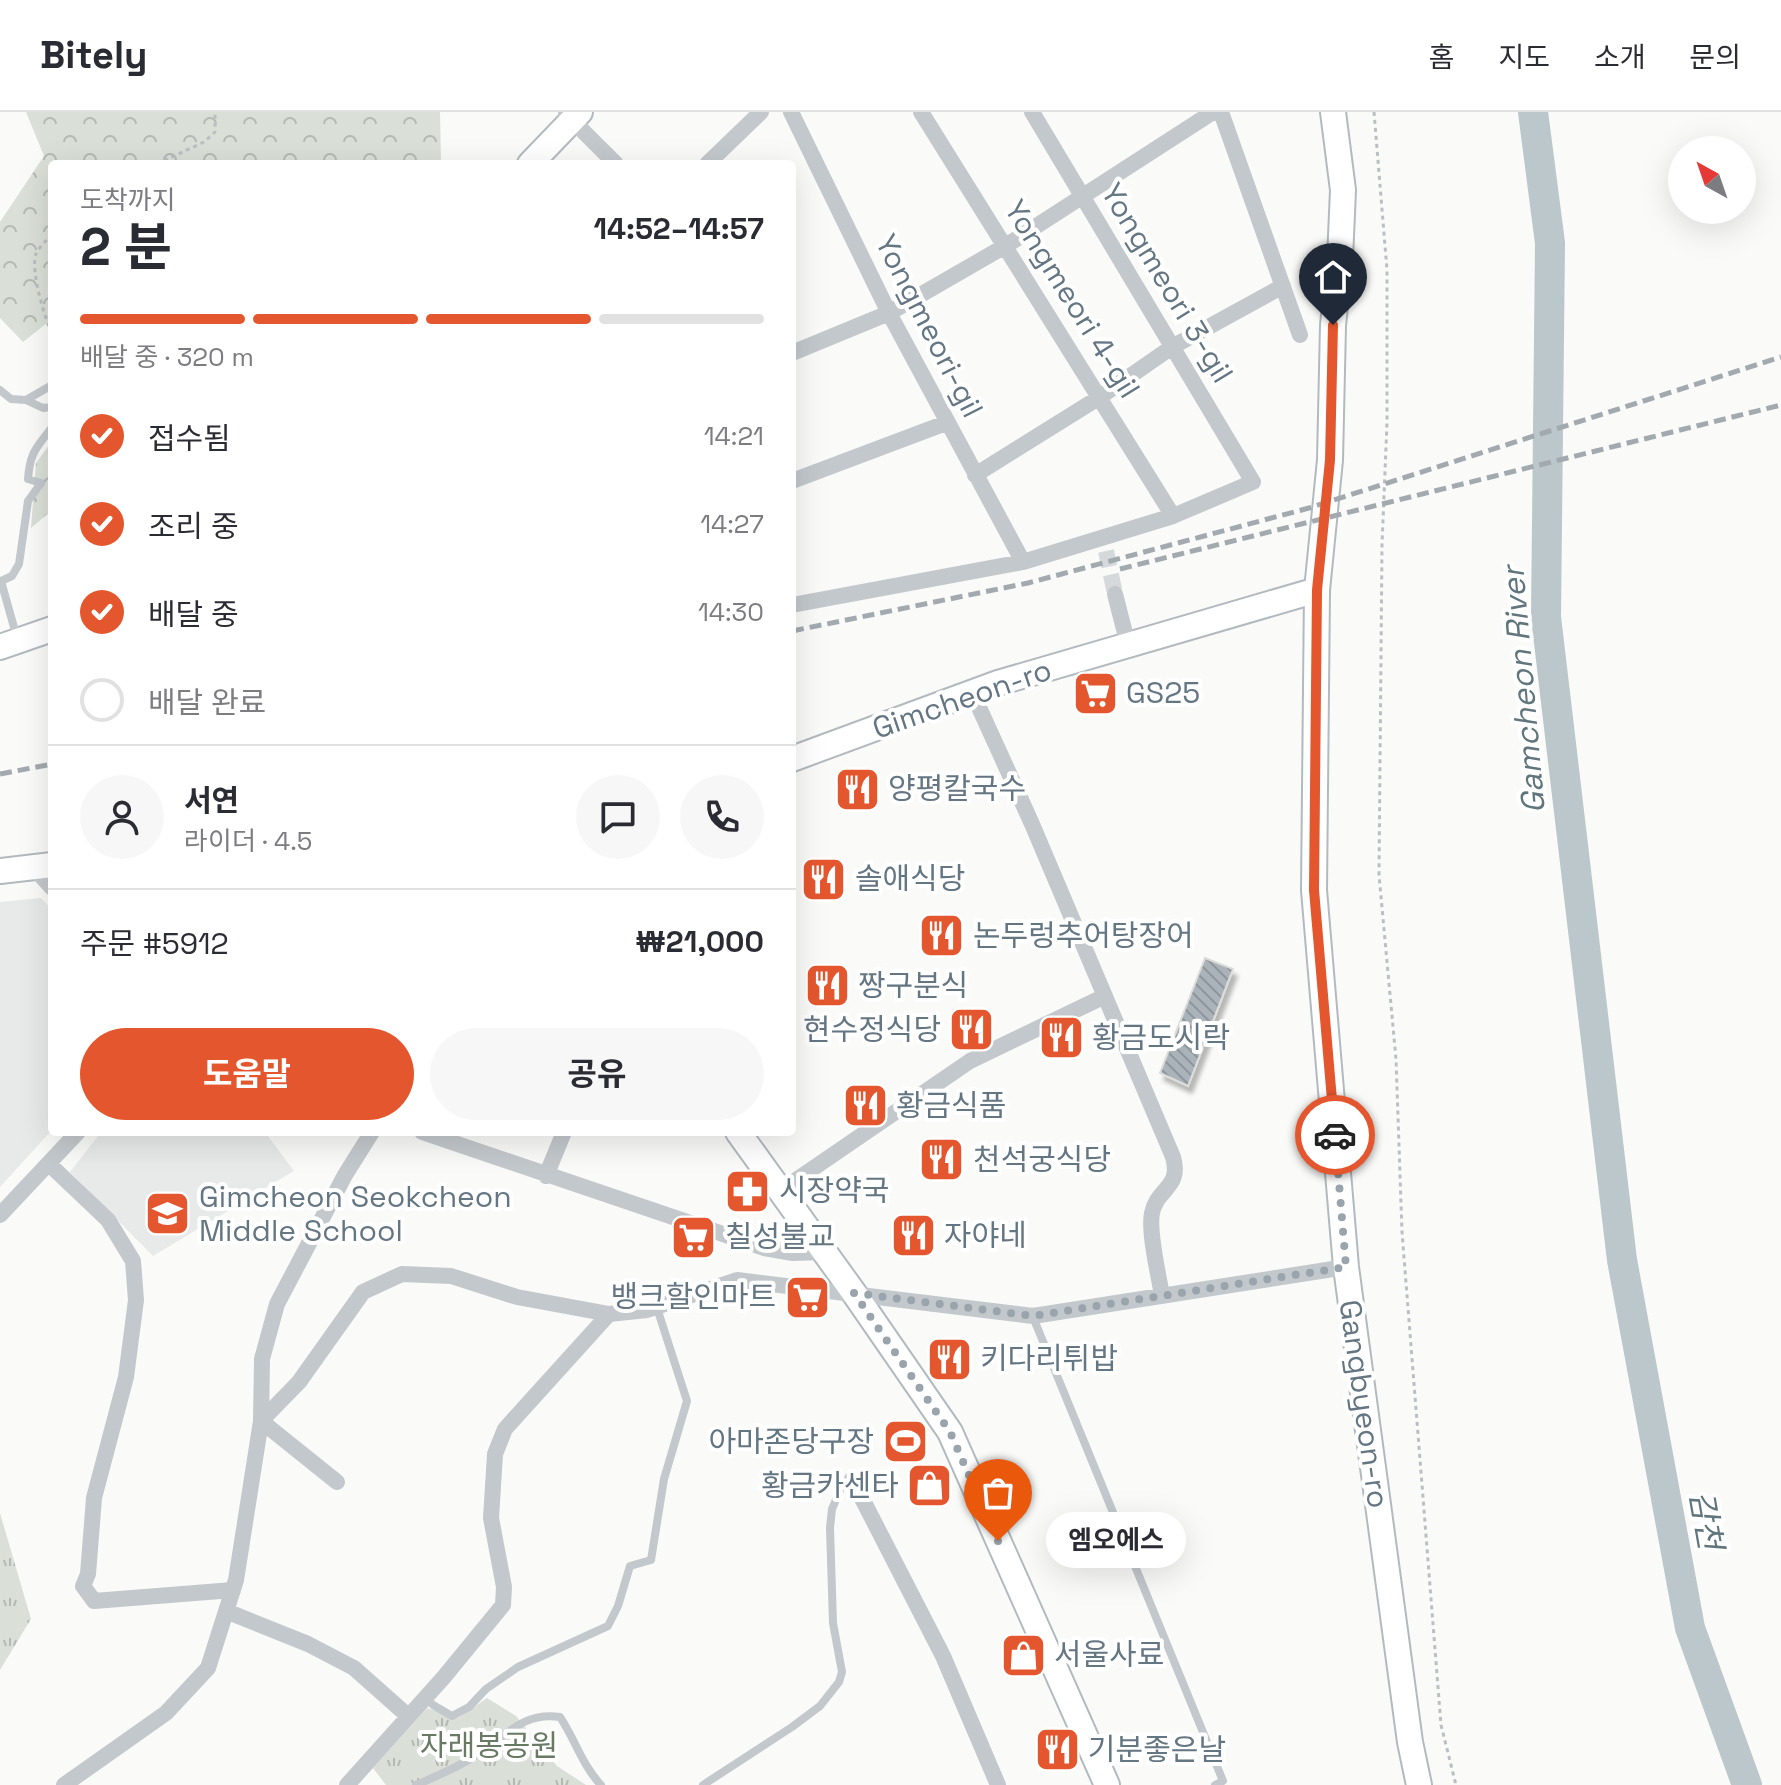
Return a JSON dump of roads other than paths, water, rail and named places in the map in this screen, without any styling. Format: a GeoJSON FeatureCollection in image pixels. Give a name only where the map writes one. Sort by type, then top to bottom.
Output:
{"type":"FeatureCollection","features":[{"type":"Feature","properties":{"kind":"street"},"geometry":{"type":"LineString","coordinates":[[711,160],[761,112]]}},
{"type":"Feature","properties":{"kind":"street","name":"Yongmeori-gil"},"geometry":{"type":"LineString","coordinates":[[791,112],[889,313],[1023,562]]}},
{"type":"Feature","properties":{"kind":"street","name":"Yongmeori 4-gil"},"geometry":{"type":"LineString","coordinates":[[921,112],[1007,245],[1173,516]]}},
{"type":"Feature","properties":{"kind":"street","name":"Yongmeori 3-gil"},"geometry":{"type":"LineString","coordinates":[[1032,112],[1253,482],[1173,516]]}},
{"type":"Feature","properties":{"kind":"street"},"geometry":{"type":"LineString","coordinates":[[796,351],[889,313],[1007,245],[1213,112]]}},
{"type":"Feature","properties":{"kind":"street"},"geometry":{"type":"LineString","coordinates":[[1221,112],[1300,335]]}},
{"type":"Feature","properties":{"kind":"street","name":"Gangbyeon-ro"},"geometry":{"type":"LineString","coordinates":[[1333,112],[1343,190],[1333,325],[1330,460],[1317,590],[1314,890],[1346,1267],[1410,1742],[1419,1785]]}},
{"type":"Feature","properties":{"kind":"street"},"geometry":{"type":"LineString","coordinates":[[533,160],[572,115],[612,160]]}},
{"type":"Feature","properties":{"kind":"street"},"geometry":{"type":"LineString","coordinates":[[975,475],[1100,397],[1172,347],[1283,286]]}},
{"type":"Feature","properties":{"kind":"street"},"geometry":{"type":"LineString","coordinates":[[796,479],[946,423]]}},
{"type":"Feature","properties":{"kind":"street"},"geometry":{"type":"LineString","coordinates":[[796,604],[1104,544],[1173,516]]}},
{"type":"Feature","properties":{"kind":"street","name":"Gimcheon-ro"},"geometry":{"type":"LineString","coordinates":[[796,758],[972,692],[1317,590]]}},
{"type":"Feature","properties":{"kind":"street"},"geometry":{"type":"LineString","coordinates":[[1115,594],[1128,645]]}},
{"type":"Feature","properties":{"kind":"street"},"geometry":{"type":"LineString","coordinates":[[9,645],[48,630]]}},
{"type":"Feature","properties":{"kind":"street"},"geometry":{"type":"LineString","coordinates":[[972,692],[1032,824],[1177,1170],[1174,1182],[1158,1200],[1152,1213],[1162,1296]]}},
{"type":"Feature","properties":{"kind":"street"},"geometry":{"type":"LineString","coordinates":[[0,871],[42,866]]}},
{"type":"Feature","properties":{"kind":"street"},"geometry":{"type":"LineString","coordinates":[[780,1191],[970,1061],[1105,996]]}},
{"type":"Feature","properties":{"kind":"street"},"geometry":{"type":"LineString","coordinates":[[0,1215],[74,1136]]}},
{"type":"Feature","properties":{"kind":"street"},"geometry":{"type":"LineString","coordinates":[[64,1785],[166,1713],[208,1668],[233,1590],[261,1421],[262,1359],[277,1304],[345,1175],[369,1136]]}},
{"type":"Feature","properties":{"kind":"street"},"geometry":{"type":"LineString","coordinates":[[433,1136],[764,1248],[793,1253],[824,1252]]}},
{"type":"Feature","properties":{"kind":"street"},"geometry":{"type":"LineString","coordinates":[[546,1176],[562,1136]]}},
{"type":"Feature","properties":{"kind":"street"},"geometry":{"type":"LineString","coordinates":[[741,1136],[950,1432],[1107,1785]]}},
{"type":"Feature","properties":{"kind":"street"},"geometry":{"type":"LineString","coordinates":[[49,1164],[108,1220],[133,1261],[136,1300],[126,1377],[94,1498],[88,1574],[83,1586],[94,1601],[233,1590]]}},
{"type":"Feature","properties":{"kind":"street"},"geometry":{"type":"LineString","coordinates":[[261,1421],[299,1382],[363,1292],[402,1274],[451,1276],[517,1297],[609,1314],[656,1307],[737,1280],[1033,1316],[1346,1267]]}},
{"type":"Feature","properties":{"kind":"street"},"geometry":{"type":"LineString","coordinates":[[347,1785],[503,1605],[504,1587],[491,1518],[495,1454],[505,1429],[609,1314]]}},
{"type":"Feature","properties":{"kind":"street"},"geometry":{"type":"LineString","coordinates":[[261,1421],[337,1482]]}},
{"type":"Feature","properties":{"kind":"street"},"geometry":{"type":"LineString","coordinates":[[852,1479],[943,1656],[998,1785]]}},
{"type":"Feature","properties":{"kind":"street"},"geometry":{"type":"LineString","coordinates":[[226,1611],[308,1644],[354,1668],[408,1716]]}},
{"type":"Feature","properties":{"kind":"street"},"geometry":{"type":"LineString","coordinates":[[1401,1785],[1410,1742]]}},
{"type":"Feature","properties":{"kind":"lane"},"geometry":{"type":"LineString","coordinates":[[26,400],[48,387]]}},
{"type":"Feature","properties":{"kind":"lane"},"geometry":{"type":"LineString","coordinates":[[0,390],[11,399],[48,407]]}},
{"type":"Feature","properties":{"kind":"lane"},"geometry":{"type":"LineString","coordinates":[[9,645],[1,581],[12,576],[19,564],[28,501],[41,483],[28,479],[29,462],[39,440],[48,431]]}},
{"type":"Feature","properties":{"kind":"lane"},"geometry":{"type":"LineString","coordinates":[[425,1698],[452,1716],[469,1707],[486,1689],[518,1667],[608,1626],[618,1606],[630,1566],[651,1560],[664,1479],[687,1401],[656,1307]]}},
{"type":"Feature","properties":{"kind":"lane"},"geometry":{"type":"LineString","coordinates":[[1033,1316],[1223,1781],[1215,1785]]}},
{"type":"Feature","properties":{"kind":"lane"},"geometry":{"type":"LineString","coordinates":[[703,1785],[820,1706],[839,1682],[842,1672],[833,1623],[830,1528],[832,1509],[843,1483],[852,1479]]}},
{"type":"Feature","properties":{"kind":"lane"},"geometry":{"type":"LineString","coordinates":[[416,1785],[465,1762],[526,1720],[543,1714],[560,1717],[587,1769],[601,1785]]}},
{"type":"Feature","properties":{"kind":"waterway","name":"Gamcheon River"},"geometry":{"type":"LineString","coordinates":[[1533,112],[1550,243],[1546,617],[1622,1260],[1690,1628],[1747,1785]]}},
{"type":"Feature","properties":{"kind":"tunnel"},"geometry":{"type":"LineString","coordinates":[[1106,551],[1115,594]]}},
{"type":"Feature","properties":{"kind":"railway"},"geometry":{"type":"LineString","coordinates":[[796,630],[1028,583],[1309,508],[1781,357]]}},
{"type":"Feature","properties":{"kind":"railway"},"geometry":{"type":"LineString","coordinates":[[1120,569],[1781,405]]}},
{"type":"Feature","properties":{"kind":"railway"},"geometry":{"type":"LineString","coordinates":[[0,774],[48,765]]}},
{"type":"Feature","properties":{"kind":"place","name":"GS25"},"geometry":{"type":"Point","coordinates":[1095,693]}},
{"type":"Feature","properties":{"kind":"place","name":"양평칼국수"},"geometry":{"type":"Point","coordinates":[857,789]}},
{"type":"Feature","properties":{"kind":"place","name":"솔애식당"},"geometry":{"type":"Point","coordinates":[824,879]}},
{"type":"Feature","properties":{"kind":"place","name":"논두렁추어탕장어"},"geometry":{"type":"Point","coordinates":[942,936]}},
{"type":"Feature","properties":{"kind":"place","name":"짱구분식"},"geometry":{"type":"Point","coordinates":[827,986]}},
{"type":"Feature","properties":{"kind":"place","name":"현수정식당"},"geometry":{"type":"Point","coordinates":[972,1030]}},
{"type":"Feature","properties":{"kind":"place","name":"황금도시락"},"geometry":{"type":"Point","coordinates":[1061,1038]}},
{"type":"Feature","properties":{"kind":"place","name":"황금식품"},"geometry":{"type":"Point","coordinates":[865,1106]}},
{"type":"Feature","properties":{"kind":"place","name":"천석궁식당"},"geometry":{"type":"Point","coordinates":[942,1160]}},
{"type":"Feature","properties":{"kind":"place","name":"시장약국"},"geometry":{"type":"Point","coordinates":[748,1191]}},
{"type":"Feature","properties":{"kind":"place","name":"Gimcheon Seokcheon Middle School"},"geometry":{"type":"Point","coordinates":[168,1214]}},
{"type":"Feature","properties":{"kind":"place","name":"자야네"},"geometry":{"type":"Point","coordinates":[913,1236]}},
{"type":"Feature","properties":{"kind":"place","name":"칠성불교"},"geometry":{"type":"Point","coordinates":[694,1237]}},
{"type":"Feature","properties":{"kind":"place","name":"뱅크할인마트"},"geometry":{"type":"Point","coordinates":[807,1297]}},
{"type":"Feature","properties":{"kind":"place","name":"키다리튀밥"},"geometry":{"type":"Point","coordinates":[949,1359]}},
{"type":"Feature","properties":{"kind":"place","name":"아마존당구장"},"geometry":{"type":"Point","coordinates":[905,1442]}},
{"type":"Feature","properties":{"kind":"place","name":"황금카센타"},"geometry":{"type":"Point","coordinates":[930,1486]}},
{"type":"Feature","properties":{"kind":"place","name":"엠오에스"},"geometry":{"type":"Point","coordinates":[998,1541]}},
{"type":"Feature","properties":{"kind":"place","name":"서울사료"},"geometry":{"type":"Point","coordinates":[1023,1655]}},
{"type":"Feature","properties":{"kind":"place","name":"기분좋은날"},"geometry":{"type":"Point","coordinates":[1057,1750]}},
{"type":"Feature","properties":{"kind":"water label","name":"감천"},"geometry":{"type":"Point","coordinates":[1706,1520]}},
{"type":"Feature","properties":{"kind":"park label","name":"자래봉공원"},"geometry":{"type":"Point","coordinates":[489,1746]}}]}
